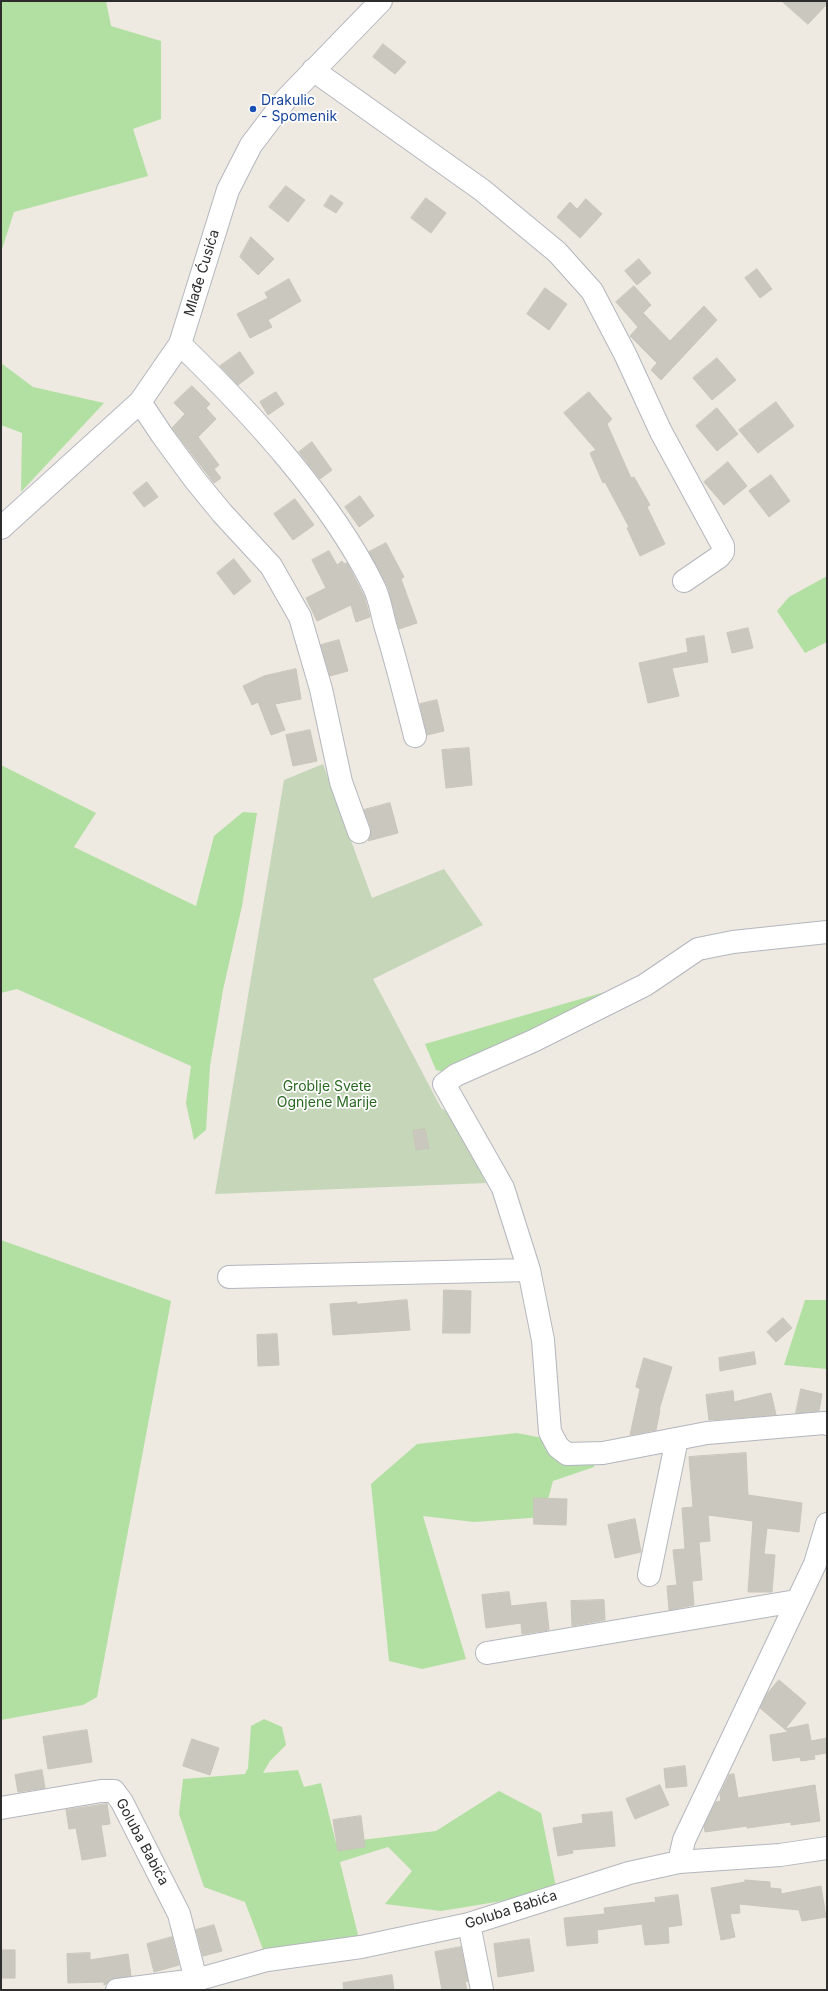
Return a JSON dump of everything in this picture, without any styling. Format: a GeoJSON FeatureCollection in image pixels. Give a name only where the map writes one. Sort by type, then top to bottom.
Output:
{"type":"FeatureCollection","features":[{"type":"Feature","properties":{"kind":"street","name":"Mlađe Ćusića"},"geometry":{"type":"LineString","coordinates":[[1,528],[140,402],[180,344],[228,190],[250,145],[286,99],[381,1]]}},
{"type":"Feature","properties":{"kind":"street"},"geometry":{"type":"LineString","coordinates":[[313,70],[482,190],[557,252],[592,291],[625,354],[661,432],[723,546],[723,552],[719,557],[684,581]]}},
{"type":"Feature","properties":{"kind":"street"},"geometry":{"type":"LineString","coordinates":[[180,344],[215,378],[279,450],[326,509],[352,548],[375,589],[415,736]]}},
{"type":"Feature","properties":{"kind":"street"},"geometry":{"type":"LineString","coordinates":[[140,402],[162,436],[195,480],[222,513],[270,566],[300,617],[321,688],[341,782],[359,832]]}},
{"type":"Feature","properties":{"kind":"street"},"geometry":{"type":"LineString","coordinates":[[827,932],[733,942],[698,949],[645,985],[533,1041],[456,1075],[444,1084],[503,1188],[528,1270],[543,1340],[550,1432],[558,1447],[567,1454],[602,1453],[707,1433],[824,1423],[827,1424]]}},
{"type":"Feature","properties":{"kind":"street"},"geometry":{"type":"LineString","coordinates":[[229,1278],[528,1270]]}},
{"type":"Feature","properties":{"kind":"street"},"geometry":{"type":"LineString","coordinates":[[649,1575],[677,1439]]}},
{"type":"Feature","properties":{"kind":"street"},"geometry":{"type":"LineString","coordinates":[[679,1862],[684,1840],[796,1601],[815,1564],[827,1524]]}},
{"type":"Feature","properties":{"kind":"street"},"geometry":{"type":"LineString","coordinates":[[488,1653],[796,1601]]}},
{"type":"Feature","properties":{"kind":"street","name":"Goluba Babića"},"geometry":{"type":"LineString","coordinates":[[1,1808],[101,1791],[114,1791],[122,1802],[179,1914],[196,1980]]}},
{"type":"Feature","properties":{"kind":"street","name":"Goluba Babića"},"geometry":{"type":"LineString","coordinates":[[117,1990],[196,1980],[267,1960],[361,1946],[469,1924],[607,1880],[679,1862],[780,1855],[827,1848]]}},
{"type":"Feature","properties":{"kind":"street"},"geometry":{"type":"LineString","coordinates":[[469,1924],[482,1990]]}},
{"type":"Feature","properties":{"kind":"green space"},"geometry":{"type":"Polygon","coordinates":[[[1,1],[106,1],[111,26],[161,41],[161,119],[133,129],[148,176],[14,212],[1,252],[1,1]]]}},
{"type":"Feature","properties":{"kind":"green space"},"geometry":{"type":"Polygon","coordinates":[[[1,363],[33,387],[104,403],[21,492],[22,433],[1,425],[1,363]]]}},
{"type":"Feature","properties":{"kind":"green space"},"geometry":{"type":"Polygon","coordinates":[[[827,576],[827,642],[805,653],[777,611],[789,597],[827,576]]]}},
{"type":"Feature","properties":{"kind":"green space","name":"Groblje Svete Ognjene Marije"},"geometry":{"type":"Polygon","coordinates":[[[323,764],[372,898],[444,869],[483,925],[373,979],[441,1108],[453,1116],[486,1183],[215,1194],[284,780],[323,764]]]}},
{"type":"Feature","properties":{"kind":"green space"},"geometry":{"type":"Polygon","coordinates":[[[1,765],[96,813],[74,847],[196,906],[214,836],[243,812],[257,813],[242,906],[223,990],[210,1066],[206,1130],[194,1140],[186,1103],[191,1066],[17,989],[1,993],[1,765]]]}},
{"type":"Feature","properties":{"kind":"green space"},"geometry":{"type":"Polygon","coordinates":[[[629,985],[456,1075],[436,1070],[425,1044],[629,985]]]}},
{"type":"Feature","properties":{"kind":"green space"},"geometry":{"type":"Polygon","coordinates":[[[1,1240],[171,1301],[97,1697],[83,1705],[1,1720],[1,1240]]]}},
{"type":"Feature","properties":{"kind":"green space"},"geometry":{"type":"Polygon","coordinates":[[[805,1300],[827,1300],[827,1369],[784,1365],[805,1300]]]}},
{"type":"Feature","properties":{"kind":"green space"},"geometry":{"type":"Polygon","coordinates":[[[517,1433],[599,1449],[594,1467],[553,1481],[543,1517],[474,1522],[423,1516],[466,1659],[422,1669],[389,1661],[371,1484],[417,1444],[517,1433]]]}},
{"type":"Feature","properties":{"kind":"green space"},"geometry":{"type":"Polygon","coordinates":[[[264,1719],[282,1727],[286,1745],[270,1761],[263,1773],[298,1770],[304,1787],[321,1783],[336,1843],[436,1831],[499,1791],[541,1813],[557,1892],[441,1911],[385,1904],[412,1871],[388,1847],[340,1862],[361,1947],[267,1960],[245,1902],[204,1887],[179,1814],[183,1779],[245,1774],[248,1768],[251,1726],[264,1719]]]}},
{"type":"Feature","properties":{"kind":"building"},"geometry":{"type":"Polygon","coordinates":[[[782,1],[827,1],[827,4],[808,24],[782,1]]]}},
{"type":"Feature","properties":{"kind":"building"},"geometry":{"type":"Polygon","coordinates":[[[383,44],[406,62],[395,74],[373,57],[383,44]]]}},
{"type":"Feature","properties":{"kind":"building"},"geometry":{"type":"Polygon","coordinates":[[[286,186],[305,200],[288,222],[269,207],[286,186]]]}},
{"type":"Feature","properties":{"kind":"building"},"geometry":{"type":"Polygon","coordinates":[[[331,195],[343,203],[336,213],[324,206],[331,195]]]}},
{"type":"Feature","properties":{"kind":"building"},"geometry":{"type":"Polygon","coordinates":[[[426,198],[446,213],[431,233],[411,218],[426,198]]]}},
{"type":"Feature","properties":{"kind":"building"},"geometry":{"type":"Polygon","coordinates":[[[586,199],[602,214],[580,238],[557,217],[570,202],[577,209],[586,199]]]}},
{"type":"Feature","properties":{"kind":"building"},"geometry":{"type":"Polygon","coordinates":[[[251,237],[274,259],[258,275],[240,257],[251,237]]]}},
{"type":"Feature","properties":{"kind":"building"},"geometry":{"type":"Polygon","coordinates":[[[639,259],[651,273],[637,285],[625,271],[639,259]]]}},
{"type":"Feature","properties":{"kind":"building"},"geometry":{"type":"Polygon","coordinates":[[[757,269],[772,289],[760,298],[745,278],[757,269]]]}},
{"type":"Feature","properties":{"kind":"building"},"geometry":{"type":"Polygon","coordinates":[[[289,279],[301,301],[268,320],[272,327],[250,338],[237,314],[268,298],[265,293],[289,279]]]}},
{"type":"Feature","properties":{"kind":"building"},"geometry":{"type":"Polygon","coordinates":[[[634,286],[651,305],[643,313],[670,341],[704,306],[717,320],[661,380],[651,370],[657,363],[630,336],[638,327],[616,302],[634,286]]]}},
{"type":"Feature","properties":{"kind":"building"},"geometry":{"type":"Polygon","coordinates":[[[545,288],[567,304],[549,330],[527,314],[545,288]]]}},
{"type":"Feature","properties":{"kind":"building"},"geometry":{"type":"Polygon","coordinates":[[[240,352],[254,373],[238,385],[220,366],[240,352]]]}},
{"type":"Feature","properties":{"kind":"building"},"geometry":{"type":"Polygon","coordinates":[[[717,358],[736,380],[712,400],[693,378],[717,358]]]}},
{"type":"Feature","properties":{"kind":"building"},"geometry":{"type":"Polygon","coordinates":[[[192,386],[210,404],[206,408],[216,419],[198,437],[219,465],[214,469],[221,478],[214,483],[172,428],[185,414],[174,403],[192,386]]]}},
{"type":"Feature","properties":{"kind":"building"},"geometry":{"type":"Polygon","coordinates":[[[276,392],[284,404],[268,415],[260,402],[276,392]]]}},
{"type":"Feature","properties":{"kind":"building"},"geometry":{"type":"Polygon","coordinates":[[[589,392],[612,419],[607,424],[631,478],[634,477],[650,505],[647,507],[665,544],[640,556],[627,528],[629,527],[605,482],[603,483],[590,453],[596,450],[564,413],[589,392]]]}},
{"type":"Feature","properties":{"kind":"building"},"geometry":{"type":"Polygon","coordinates":[[[776,402],[794,426],[758,453],[739,430],[776,402]]]}},
{"type":"Feature","properties":{"kind":"building"},"geometry":{"type":"Polygon","coordinates":[[[717,408],[738,434],[717,451],[696,426],[717,408]]]}},
{"type":"Feature","properties":{"kind":"building"},"geometry":{"type":"Polygon","coordinates":[[[312,442],[332,470],[320,479],[299,452],[312,442]]]}},
{"type":"Feature","properties":{"kind":"building"},"geometry":{"type":"Polygon","coordinates":[[[728,462],[747,486],[724,505],[704,482],[728,462]]]}},
{"type":"Feature","properties":{"kind":"building"},"geometry":{"type":"Polygon","coordinates":[[[771,475],[790,501],[769,517],[749,491],[771,475]]]}},
{"type":"Feature","properties":{"kind":"building"},"geometry":{"type":"Polygon","coordinates":[[[147,482],[158,497],[144,507],[133,493],[147,482]]]}},
{"type":"Feature","properties":{"kind":"building"},"geometry":{"type":"Polygon","coordinates":[[[360,496],[374,516],[359,527],[345,507],[360,496]]]}},
{"type":"Feature","properties":{"kind":"building"},"geometry":{"type":"Polygon","coordinates":[[[295,499],[314,525],[293,540],[274,514],[295,499]]]}},
{"type":"Feature","properties":{"kind":"building"},"geometry":{"type":"Polygon","coordinates":[[[386,543],[404,577],[401,579],[417,623],[399,629],[388,587],[369,552],[386,543]]]}},
{"type":"Feature","properties":{"kind":"building"},"geometry":{"type":"Polygon","coordinates":[[[329,551],[337,565],[342,561],[344,564],[347,563],[364,596],[370,617],[356,622],[351,605],[317,621],[306,598],[326,588],[312,560],[329,551]]]}},
{"type":"Feature","properties":{"kind":"building"},"geometry":{"type":"Polygon","coordinates":[[[234,559],[251,581],[234,595],[217,573],[234,559]]]}},
{"type":"Feature","properties":{"kind":"building"},"geometry":{"type":"Polygon","coordinates":[[[748,628],[753,648],[732,653],[727,633],[748,628]]]}},
{"type":"Feature","properties":{"kind":"building"},"geometry":{"type":"Polygon","coordinates":[[[704,636],[708,662],[672,668],[679,696],[648,703],[639,663],[688,652],[686,639],[704,636]]]}},
{"type":"Feature","properties":{"kind":"building"},"geometry":{"type":"Polygon","coordinates":[[[339,640],[348,671],[330,676],[321,645],[339,640]]]}},
{"type":"Feature","properties":{"kind":"building"},"geometry":{"type":"Polygon","coordinates":[[[296,669],[301,699],[275,704],[285,730],[271,735],[258,702],[252,705],[243,686],[264,676],[296,669]]]}},
{"type":"Feature","properties":{"kind":"building"},"geometry":{"type":"Polygon","coordinates":[[[437,700],[444,731],[427,735],[420,704],[437,700]]]}},
{"type":"Feature","properties":{"kind":"building"},"geometry":{"type":"Polygon","coordinates":[[[310,730],[317,761],[293,766],[286,735],[310,730]]]}},
{"type":"Feature","properties":{"kind":"building"},"geometry":{"type":"Polygon","coordinates":[[[469,748],[472,785],[446,788],[442,750],[469,748]]]}},
{"type":"Feature","properties":{"kind":"building"},"geometry":{"type":"Polygon","coordinates":[[[390,803],[398,833],[368,841],[371,835],[371,828],[364,810],[390,803]]]}},
{"type":"Feature","properties":{"kind":"building"},"geometry":{"type":"Polygon","coordinates":[[[425,1129],[429,1148],[416,1150],[413,1131],[425,1129]]]}},
{"type":"Feature","properties":{"kind":"building"},"geometry":{"type":"Polygon","coordinates":[[[444,1290],[471,1291],[470,1333],[443,1333],[444,1290]]]}},
{"type":"Feature","properties":{"kind":"building"},"geometry":{"type":"Polygon","coordinates":[[[407,1300],[410,1330],[333,1335],[330,1304],[357,1302],[357,1304],[407,1300]]]}},
{"type":"Feature","properties":{"kind":"building"},"geometry":{"type":"Polygon","coordinates":[[[783,1318],[792,1328],[776,1342],[767,1332],[783,1318]]]}},
{"type":"Feature","properties":{"kind":"building"},"geometry":{"type":"Polygon","coordinates":[[[277,1334],[279,1365],[258,1366],[257,1335],[277,1334]]]}},
{"type":"Feature","properties":{"kind":"building"},"geometry":{"type":"Polygon","coordinates":[[[754,1352],[756,1364],[720,1371],[719,1358],[754,1352]]]}},
{"type":"Feature","properties":{"kind":"building"},"geometry":{"type":"Polygon","coordinates":[[[644,1358],[672,1367],[659,1410],[656,1430],[630,1435],[640,1389],[636,1387],[644,1358]]]}},
{"type":"Feature","properties":{"kind":"building"},"geometry":{"type":"Polygon","coordinates":[[[801,1389],[822,1394],[819,1411],[796,1413],[801,1389]]]}},
{"type":"Feature","properties":{"kind":"building"},"geometry":{"type":"Polygon","coordinates":[[[733,1391],[734,1402],[771,1393],[776,1415],[709,1420],[706,1395],[733,1391]]]}},
{"type":"Feature","properties":{"kind":"building"},"geometry":{"type":"Polygon","coordinates":[[[746,1453],[748,1495],[802,1503],[799,1532],[767,1528],[764,1554],[775,1555],[772,1592],[748,1592],[753,1521],[708,1515],[710,1541],[699,1542],[702,1580],[692,1581],[694,1605],[669,1610],[667,1586],[677,1585],[673,1550],[685,1549],[682,1508],[693,1507],[689,1457],[746,1453]]]}},
{"type":"Feature","properties":{"kind":"building"},"geometry":{"type":"Polygon","coordinates":[[[534,1498],[567,1499],[566,1525],[534,1524],[534,1498]]]}},
{"type":"Feature","properties":{"kind":"building"},"geometry":{"type":"Polygon","coordinates":[[[635,1519],[641,1552],[615,1558],[608,1525],[635,1519]]]}},
{"type":"Feature","properties":{"kind":"building"},"geometry":{"type":"Polygon","coordinates":[[[509,1592],[511,1606],[546,1602],[549,1630],[522,1634],[521,1623],[486,1628],[482,1595],[509,1592]]]}},
{"type":"Feature","properties":{"kind":"building"},"geometry":{"type":"Polygon","coordinates":[[[604,1600],[605,1620],[572,1626],[571,1601],[604,1600]]]}},
{"type":"Feature","properties":{"kind":"building"},"geometry":{"type":"Polygon","coordinates":[[[779,1680],[806,1703],[785,1729],[808,1724],[811,1741],[827,1738],[827,1753],[814,1755],[815,1759],[801,1761],[800,1757],[773,1761],[770,1735],[788,1732],[760,1708],[767,1694],[779,1680]]]}},
{"type":"Feature","properties":{"kind":"building"},"geometry":{"type":"Polygon","coordinates":[[[87,1730],[92,1762],[48,1769],[43,1737],[87,1730]]]}},
{"type":"Feature","properties":{"kind":"building"},"geometry":{"type":"Polygon","coordinates":[[[192,1739],[219,1748],[210,1775],[183,1766],[192,1739]]]}},
{"type":"Feature","properties":{"kind":"building"},"geometry":{"type":"Polygon","coordinates":[[[685,1766],[687,1786],[666,1788],[664,1769],[685,1766]]]}},
{"type":"Feature","properties":{"kind":"building"},"geometry":{"type":"Polygon","coordinates":[[[42,1770],[45,1788],[18,1792],[15,1775],[42,1770]]]}},
{"type":"Feature","properties":{"kind":"building"},"geometry":{"type":"Polygon","coordinates":[[[734,1774],[738,1798],[815,1785],[820,1821],[791,1825],[791,1822],[747,1828],[747,1826],[705,1832],[704,1826],[716,1802],[721,1801],[720,1794],[729,1775],[734,1774]]]}},
{"type":"Feature","properties":{"kind":"building"},"geometry":{"type":"Polygon","coordinates":[[[660,1785],[669,1805],[635,1819],[626,1799],[660,1785]]]}},
{"type":"Feature","properties":{"kind":"building"},"geometry":{"type":"Polygon","coordinates":[[[107,1804],[110,1824],[101,1825],[106,1856],[82,1860],[76,1828],[69,1829],[66,1810],[107,1804]]]}},
{"type":"Feature","properties":{"kind":"building"},"geometry":{"type":"Polygon","coordinates":[[[612,1812],[615,1846],[572,1850],[573,1853],[558,1856],[553,1828],[583,1823],[582,1815],[612,1812]]]}},
{"type":"Feature","properties":{"kind":"building"},"geometry":{"type":"Polygon","coordinates":[[[361,1816],[365,1847],[338,1851],[333,1820],[361,1816]]]}},
{"type":"Feature","properties":{"kind":"building"},"geometry":{"type":"Polygon","coordinates":[[[745,1880],[770,1882],[770,1888],[781,1889],[781,1894],[821,1886],[826,1917],[802,1921],[799,1910],[739,1904],[740,1913],[730,1914],[735,1937],[721,1940],[711,1888],[745,1882],[745,1880]]]}},
{"type":"Feature","properties":{"kind":"building"},"geometry":{"type":"Polygon","coordinates":[[[678,1895],[682,1925],[668,1927],[669,1943],[645,1945],[642,1924],[597,1930],[598,1943],[567,1946],[564,1918],[605,1914],[604,1908],[656,1902],[655,1898],[678,1895]]]}},
{"type":"Feature","properties":{"kind":"building"},"geometry":{"type":"Polygon","coordinates":[[[214,1925],[222,1951],[203,1956],[196,1930],[214,1925]]]}},
{"type":"Feature","properties":{"kind":"building"},"geometry":{"type":"Polygon","coordinates":[[[172,1937],[179,1965],[154,1972],[147,1944],[172,1937]]]}},
{"type":"Feature","properties":{"kind":"building"},"geometry":{"type":"Polygon","coordinates":[[[529,1939],[534,1971],[498,1977],[494,1944],[529,1939]]]}},
{"type":"Feature","properties":{"kind":"building"},"geometry":{"type":"Polygon","coordinates":[[[461,1947],[468,1981],[465,1982],[467,1990],[442,1990],[435,1952],[461,1947]]]}},
{"type":"Feature","properties":{"kind":"building"},"geometry":{"type":"Polygon","coordinates":[[[1,1950],[15,1950],[15,1978],[1,1978],[1,1950]]]}},
{"type":"Feature","properties":{"kind":"building"},"geometry":{"type":"Polygon","coordinates":[[[90,1953],[90,1960],[128,1954],[131,1976],[115,1978],[104,1985],[104,1982],[68,1983],[67,1954],[90,1953]]]}},
{"type":"Feature","properties":{"kind":"building"},"geometry":{"type":"Polygon","coordinates":[[[392,1975],[394,1990],[344,1990],[343,1983],[392,1975]]]}},
{"type":"Feature","properties":{"kind":"place","name":"Drakulic - Spomenik"},"geometry":{"type":"Point","coordinates":[253,109]}}]}
